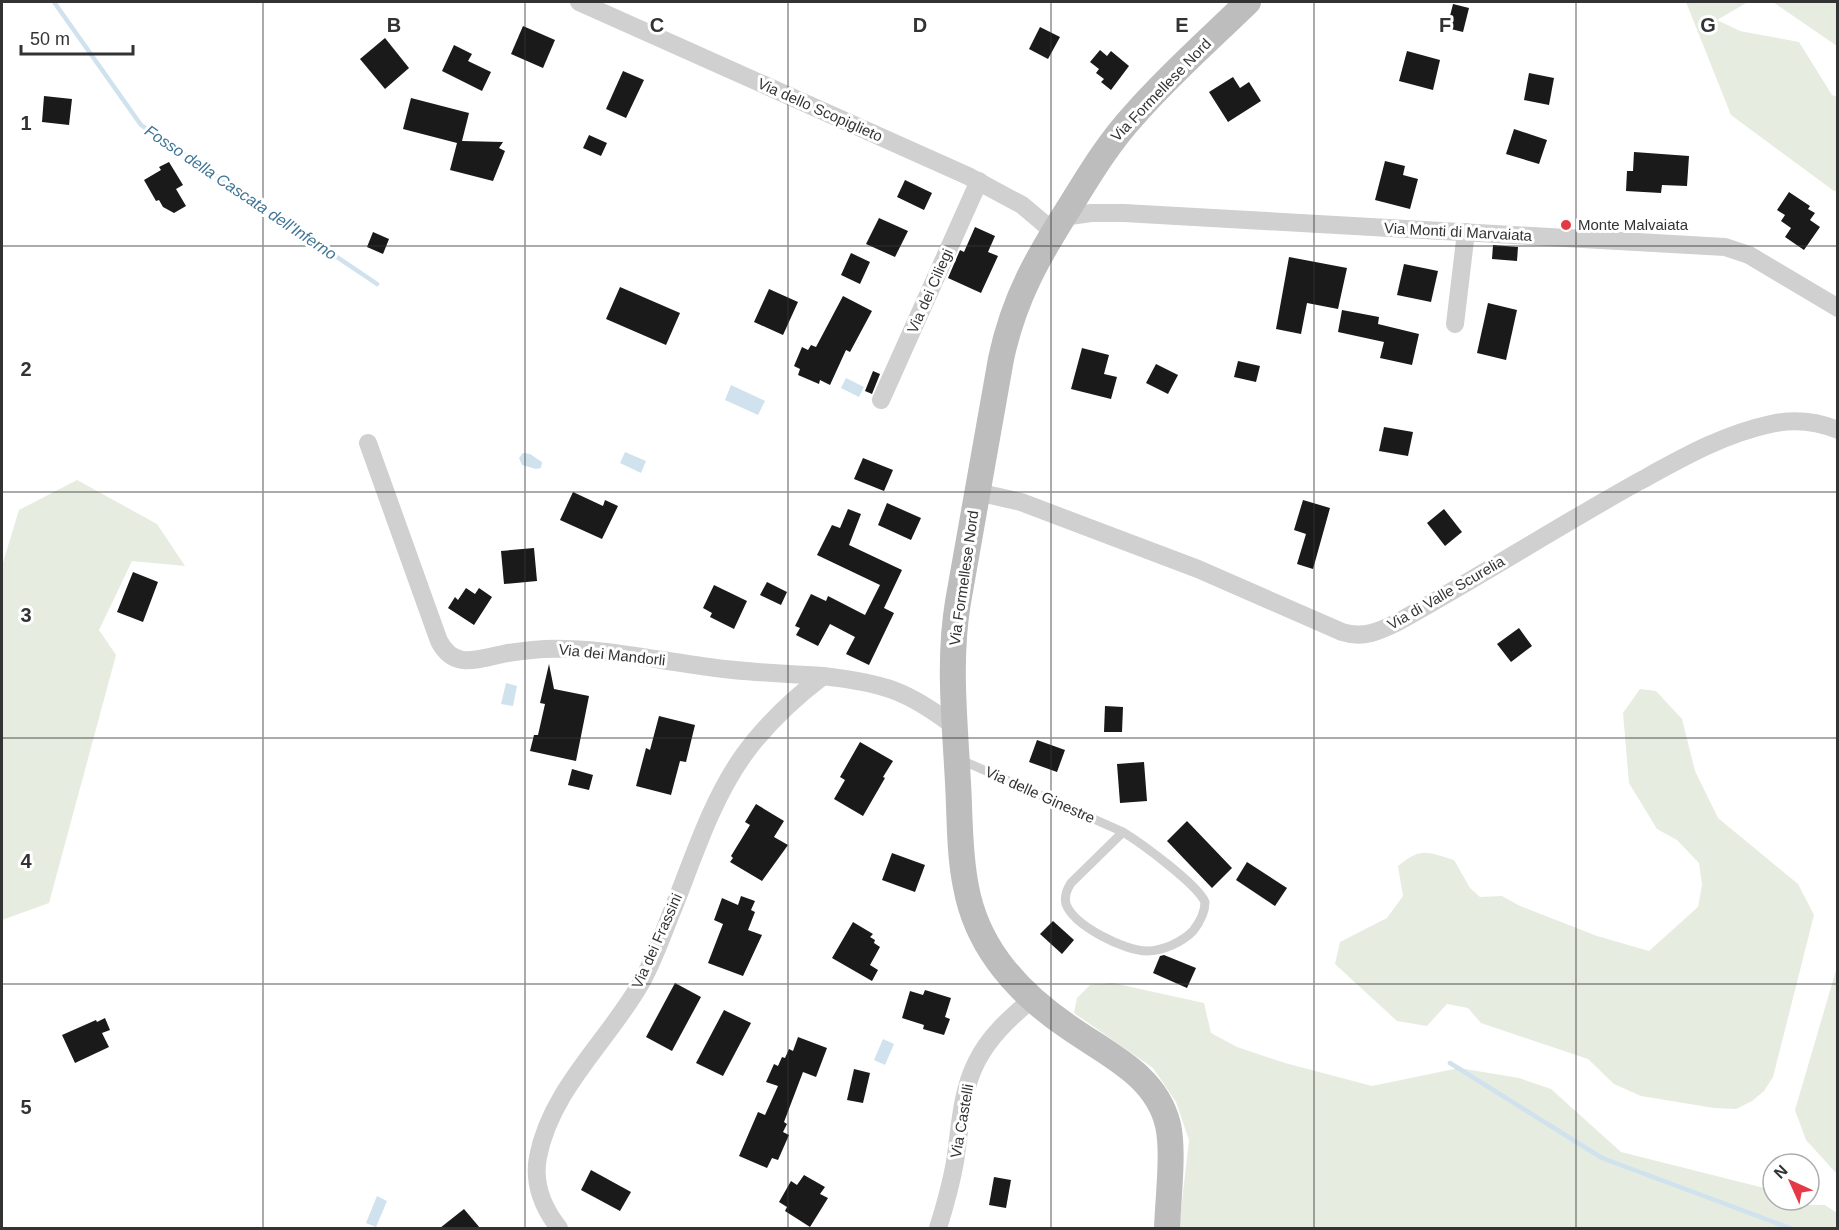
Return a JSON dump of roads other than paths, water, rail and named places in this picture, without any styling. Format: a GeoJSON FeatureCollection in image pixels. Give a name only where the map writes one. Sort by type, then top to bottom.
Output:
{"type":"FeatureCollection","features":[{"type":"Feature","properties":{"kind":"street","name":"Via dello Scopiglieto"},"geometry":{"type":"LineString","coordinates":[[579,2],[979,182],[1059,224]]}},
{"type":"Feature","properties":{"kind":"street","name":"Via Formellese Nord"},"geometry":{"type":"LineString","coordinates":[[1167,1228],[1170,1137],[1167,1121],[1157,1098],[1131,1068],[1065,1024],[1034,998],[997,960],[972,910],[963,871],[953,685],[955,623],[1001,359],[1009,325],[1025,283],[1103,154],[1123,128],[1142,106],[1248,2]]}},
{"type":"Feature","properties":{"kind":"street","name":"Via dei Ciliegi"},"geometry":{"type":"LineString","coordinates":[[881,400],[979,182]]}},
{"type":"Feature","properties":{"kind":"street","name":"Via Monti di Marvaiata"},"geometry":{"type":"LineString","coordinates":[[1059,224],[1083,214],[1124,213],[1731,248],[1749,255],[1838,308]]}},
{"type":"Feature","properties":{"kind":"street"},"geometry":{"type":"LineString","coordinates":[[1455,324],[1466,232]]}},
{"type":"Feature","properties":{"kind":"street","name":"Via di Valle Scurelia"},"geometry":{"type":"LineString","coordinates":[[977,492],[1005,497],[1032,506],[1222,578],[1342,632],[1362,635],[1379,631],[1405,618],[1626,489],[1728,437],[1760,426],[1788,421],[1813,422],[1838,430]]}},
{"type":"Feature","properties":{"kind":"street","name":"Via dei Mandorli"},"geometry":{"type":"LineString","coordinates":[[368,443],[438,641],[448,654],[455,658],[473,660],[519,651],[565,649],[616,653],[730,670],[864,681],[895,690],[924,704],[955,727]]}},
{"type":"Feature","properties":{"kind":"street","name":"Via dei Frassini"},"geometry":{"type":"LineString","coordinates":[[559,1228],[544,1206],[537,1175],[538,1156],[552,1114],[568,1087],[621,1015],[642,981],[655,955],[706,824],[732,772],[762,732],[823,676]]}},
{"type":"Feature","properties":{"kind":"street","name":"Via Castelli"},"geometry":{"type":"LineString","coordinates":[[938,1228],[950,1188],[965,1095],[973,1071],[981,1054],[997,1032],[1034,998]]}},
{"type":"Feature","properties":{"kind":"lane","name":"Via delle Ginestre"},"geometry":{"type":"LineString","coordinates":[[957,758],[1123,832],[1150,851],[1194,888],[1205,902],[1204,912],[1196,927],[1182,940],[1148,951],[1117,944],[1083,923],[1072,913],[1066,903],[1066,890],[1071,882],[1123,832]]}},
{"type":"Feature","properties":{"kind":"water"},"geometry":{"type":"Polygon","coordinates":[[[846,378],[864,387],[859,397],[841,388],[846,378]]]}},
{"type":"Feature","properties":{"kind":"water"},"geometry":{"type":"Polygon","coordinates":[[[731,385],[765,401],[758,415],[725,400],[731,385]]]}},
{"type":"Feature","properties":{"kind":"water"},"geometry":{"type":"Polygon","coordinates":[[[625,452],[646,461],[641,473],[620,463],[625,452]]]}},
{"type":"Feature","properties":{"kind":"water"},"geometry":{"type":"Polygon","coordinates":[[[523,453],[530,454],[542,462],[541,468],[522,465],[519,458],[523,453]]]}},
{"type":"Feature","properties":{"kind":"water"},"geometry":{"type":"Polygon","coordinates":[[[506,683],[517,686],[513,706],[501,704],[506,683]]]}},
{"type":"Feature","properties":{"kind":"water"},"geometry":{"type":"Polygon","coordinates":[[[883,1039],[894,1044],[885,1065],[874,1060],[883,1039]]]}},
{"type":"Feature","properties":{"kind":"water"},"geometry":{"type":"Polygon","coordinates":[[[377,1196],[387,1201],[376,1227],[366,1223],[377,1196]]]}},
{"type":"Feature","properties":{"kind":"waterway","name":"Fosso della Cascata dell'Inferno"},"geometry":{"type":"LineString","coordinates":[[54,2],[141,125],[377,284]]}},
{"type":"Feature","properties":{"kind":"waterway"},"geometry":{"type":"LineString","coordinates":[[1450,1063],[1602,1158],[1790,1228]]}},
{"type":"Feature","properties":{"kind":"place","name":"Monte Malvaiata"},"geometry":{"type":"Point","coordinates":[1566,225]}}]}
